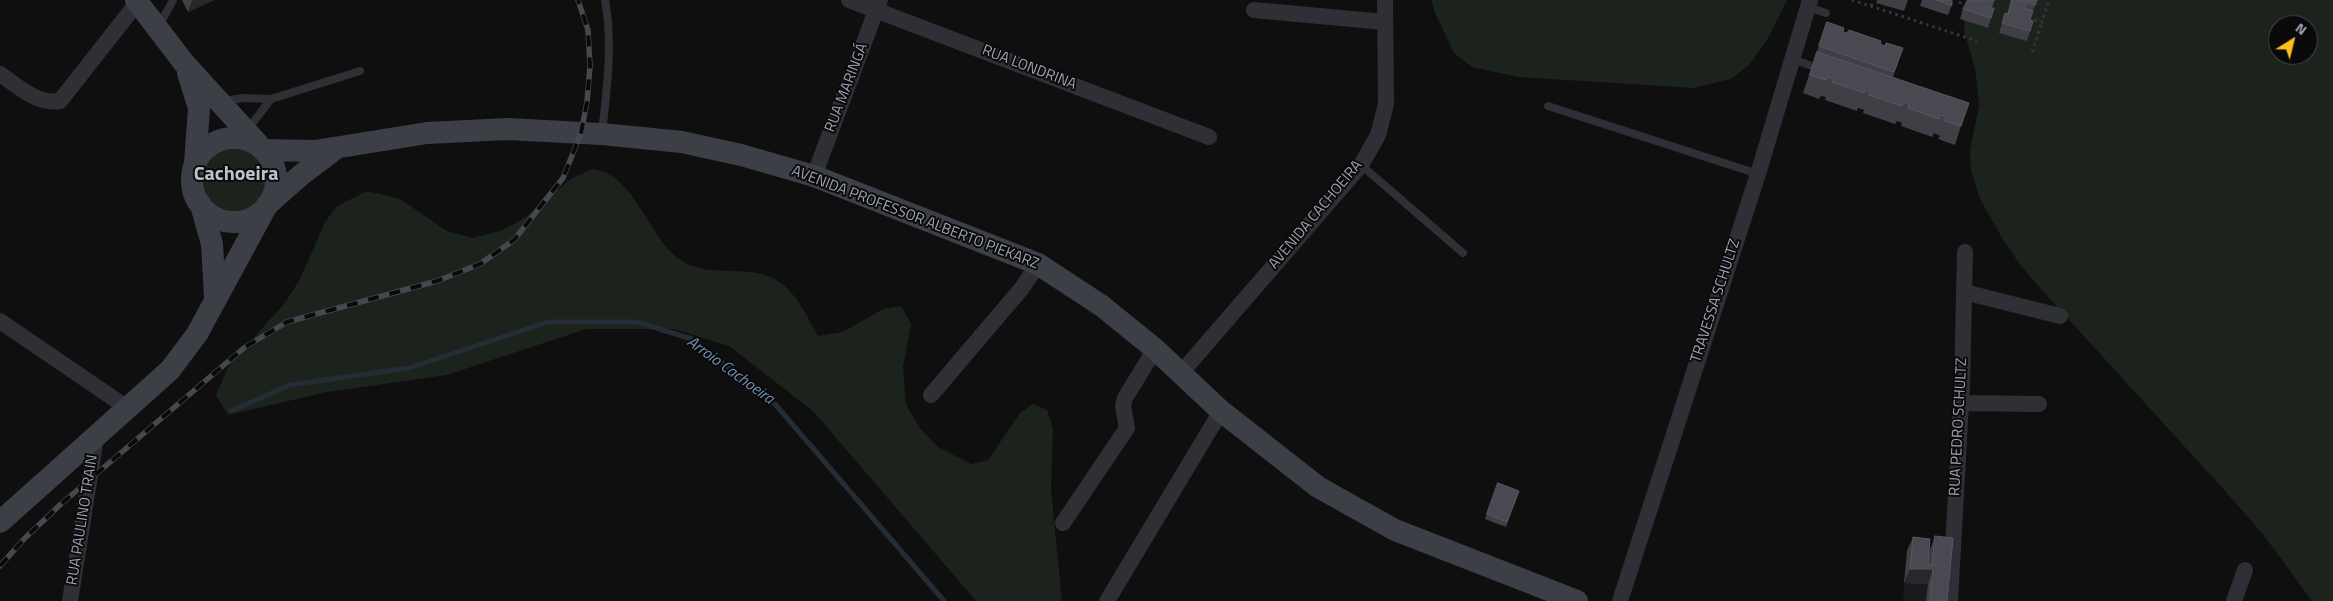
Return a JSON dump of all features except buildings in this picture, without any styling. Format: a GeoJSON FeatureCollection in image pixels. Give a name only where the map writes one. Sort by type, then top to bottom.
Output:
{"type":"FeatureCollection","features":[{"type":"Feature","properties":{"kind":"main road"},"geometry":{"type":"LineString","coordinates":[[0,522],[129,409],[170,370],[184,353],[273,195],[275,171],[264,150],[184,62],[157,30],[137,1]]}},
{"type":"Feature","properties":{"kind":"main road"},"geometry":{"type":"LineString","coordinates":[[184,62],[199,108],[192,185],[201,205],[212,244],[214,300]]}},
{"type":"Feature","properties":{"kind":"main road","name":"AVENIDA PROFESSOR ALBERTO PIEKARZ"},"geometry":{"type":"LineString","coordinates":[[264,150],[300,152],[337,148],[427,133],[507,129],[602,134],[682,142],[741,155],[814,176],[1038,264],[1102,306],[1155,349],[1221,411],[1318,487],[1386,525],[1545,595],[1577,601]]}},
{"type":"Feature","properties":{"kind":"main road"},"geometry":{"type":"LineString","coordinates":[[195,163],[207,147],[226,138],[239,138],[252,142],[264,150]]}},
{"type":"Feature","properties":{"kind":"main road","name":"AVENIDA PROFESSOR ALBERTO PIEKARZ"},"geometry":{"type":"LineString","coordinates":[[267,205],[301,175],[337,148]]}},
{"type":"Feature","properties":{"kind":"main road"},"geometry":{"type":"LineString","coordinates":[[201,205],[215,217],[234,222],[247,220],[258,214],[267,205]]}},
{"type":"Feature","properties":{"kind":"street","name":"RUA LONDRINA"},"geometry":{"type":"LineString","coordinates":[[849,0],[878,5],[1208,137]]}},
{"type":"Feature","properties":{"kind":"street","name":"AVENIDA CACHOEIRA"},"geometry":{"type":"LineString","coordinates":[[1181,373],[1362,164],[1378,135],[1386,104],[1385,0]]}},
{"type":"Feature","properties":{"kind":"street"},"geometry":{"type":"LineString","coordinates":[[0,74],[41,101],[51,103],[60,101],[137,1]]}},
{"type":"Feature","properties":{"kind":"street","name":"TRAVESSA SCHULTZ"},"geometry":{"type":"LineString","coordinates":[[1620,601],[1758,174],[1810,3]]}},
{"type":"Feature","properties":{"kind":"street","name":"RUA MARINGÁ"},"geometry":{"type":"LineString","coordinates":[[814,176],[878,5]]}},
{"type":"Feature","properties":{"kind":"street"},"geometry":{"type":"LineString","coordinates":[[1254,10],[1384,22]]}},
{"type":"Feature","properties":{"kind":"street","name":"RUA PEDRO SCHULTZ"},"geometry":{"type":"LineString","coordinates":[[1950,601],[1965,252]]}},
{"type":"Feature","properties":{"kind":"street"},"geometry":{"type":"LineString","coordinates":[[931,395],[1022,288],[1038,264]]}},
{"type":"Feature","properties":{"kind":"street"},"geometry":{"type":"LineString","coordinates":[[1964,292],[2060,316]]}},
{"type":"Feature","properties":{"kind":"street"},"geometry":{"type":"LineString","coordinates":[[0,321],[129,409]]}},
{"type":"Feature","properties":{"kind":"street"},"geometry":{"type":"LineString","coordinates":[[1063,523],[1127,428],[1123,406],[1125,398],[1155,349]]}},
{"type":"Feature","properties":{"kind":"street"},"geometry":{"type":"LineString","coordinates":[[1960,403],[2039,404]]}},
{"type":"Feature","properties":{"kind":"street"},"geometry":{"type":"LineString","coordinates":[[1107,601],[1221,411]]}},
{"type":"Feature","properties":{"kind":"street","name":"RUA PAULINO TRAIN"},"geometry":{"type":"LineString","coordinates":[[70,601],[96,438]]}},
{"type":"Feature","properties":{"kind":"street"},"geometry":{"type":"LineString","coordinates":[[2234,601],[2245,570]]}},
{"type":"Feature","properties":{"kind":"lane"},"geometry":{"type":"LineString","coordinates":[[157,30],[173,0]]}},
{"type":"Feature","properties":{"kind":"lane"},"geometry":{"type":"LineString","coordinates":[[602,134],[609,68],[609,24],[605,0]]}},
{"type":"Feature","properties":{"kind":"lane"},"geometry":{"type":"LineString","coordinates":[[1810,3],[1826,13]]}},
{"type":"Feature","properties":{"kind":"lane"},"geometry":{"type":"LineString","coordinates":[[1793,59],[1809,65]]}},
{"type":"Feature","properties":{"kind":"lane"},"geometry":{"type":"LineString","coordinates":[[220,102],[243,98],[271,99],[360,71]]}},
{"type":"Feature","properties":{"kind":"lane"},"geometry":{"type":"LineString","coordinates":[[246,131],[271,99]]}},
{"type":"Feature","properties":{"kind":"lane"},"geometry":{"type":"LineString","coordinates":[[1548,106],[1758,174]]}},
{"type":"Feature","properties":{"kind":"lane"},"geometry":{"type":"LineString","coordinates":[[1362,164],[1463,253]]}},
{"type":"Feature","properties":{"kind":"path"},"geometry":{"type":"LineString","coordinates":[[1852,0],[1977,41]]}},
{"type":"Feature","properties":{"kind":"path"},"geometry":{"type":"LineString","coordinates":[[1871,6],[1873,0]]}},
{"type":"Feature","properties":{"kind":"path"},"geometry":{"type":"LineString","coordinates":[[2032,52],[2049,0]]}},
{"type":"Feature","properties":{"kind":"path"},"geometry":{"type":"LineString","coordinates":[[2028,18],[2042,22]]}},
{"type":"Feature","properties":{"kind":"shaded area"},"geometry":{"type":"Polygon","coordinates":[[[1431,0],[1787,0],[1767,40],[1750,64],[1731,79],[1694,88],[1518,77],[1472,67],[1454,53],[1431,0]]]}},
{"type":"Feature","properties":{"kind":"shaded area"},"geometry":{"type":"Polygon","coordinates":[[[1966,0],[2333,0],[2333,601],[2312,601],[2265,537],[2040,288],[2021,266],[2002,238],[1980,199],[1971,171],[1970,151],[1979,105],[1975,68],[1964,31],[1966,0]]]}},
{"type":"Feature","properties":{"kind":"shaded area"},"geometry":{"type":"Polygon","coordinates":[[[234,149],[246,151],[256,158],[263,168],[265,180],[263,192],[256,202],[246,209],[234,211],[222,209],[212,202],[205,192],[203,180],[205,168],[212,158],[222,151],[234,149]]]}},
{"type":"Feature","properties":{"kind":"shaded area"},"geometry":{"type":"Polygon","coordinates":[[[592,169],[607,173],[630,193],[658,236],[679,259],[704,269],[757,273],[781,283],[793,294],[818,336],[843,332],[883,309],[901,306],[911,324],[903,367],[906,404],[919,427],[938,447],[971,464],[988,460],[1020,413],[1033,404],[1047,410],[1053,429],[1051,489],[1062,601],[976,601],[813,411],[729,346],[674,329],[586,329],[447,375],[327,392],[228,415],[216,395],[229,365],[284,304],[299,281],[325,222],[337,206],[367,191],[400,199],[447,231],[473,238],[503,230],[526,217],[572,178],[592,169]]]}},
{"type":"Feature","properties":{"kind":"shaded area"},"geometry":{"type":"Polygon","coordinates":[[[1908,545],[1946,549],[1945,601],[1903,601],[1908,545]]]}},
{"type":"Feature","properties":{"kind":"waterway","name":"Arroio Cachoeira"},"geometry":{"type":"LineString","coordinates":[[231,411],[290,385],[409,368],[548,322],[637,322],[692,339],[775,404],[944,601]]}},
{"type":"Feature","properties":{"kind":"railway"},"geometry":{"type":"LineString","coordinates":[[0,566],[25,538],[61,504],[245,347],[287,322],[437,281],[480,264],[514,240],[563,178],[581,133],[587,102],[590,66],[588,30],[578,0]]}},
{"type":"Feature","properties":{"kind":"district","name":"Cachoeira"},"geometry":{"type":"Point","coordinates":[236,175]}}]}
